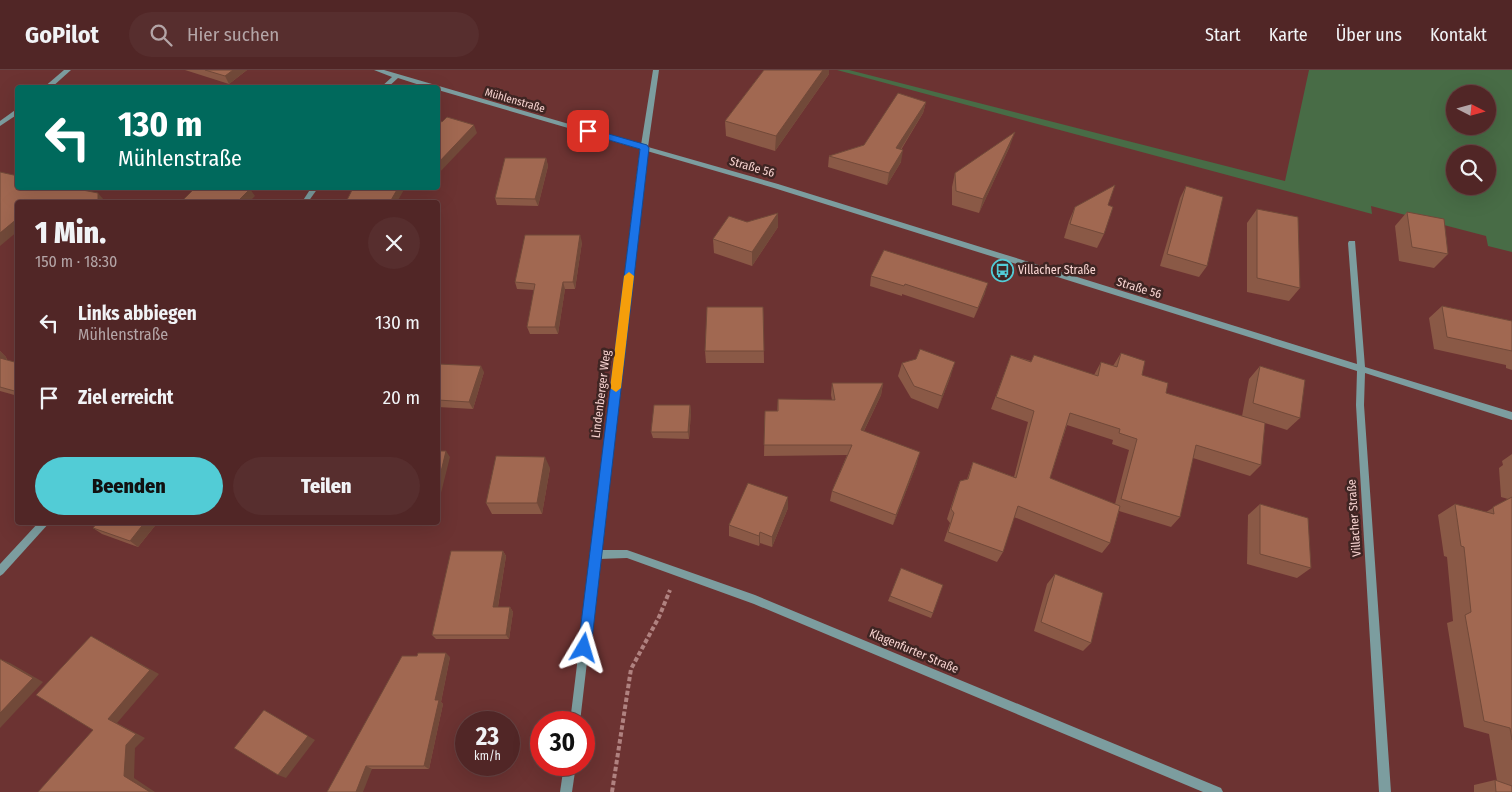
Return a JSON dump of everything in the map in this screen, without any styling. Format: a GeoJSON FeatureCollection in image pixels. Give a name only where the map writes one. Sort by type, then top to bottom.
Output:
{"type":"FeatureCollection","features":[{"type":"Feature","properties":{"kind":"street"},"geometry":{"type":"LineString","coordinates":[[50,85],[68,70]]}},
{"type":"Feature","properties":{"kind":"street","name":"Mühlenstraße"},"geometry":{"type":"LineString","coordinates":[[377,70],[427,85]]}},
{"type":"Feature","properties":{"kind":"street","name":"Lindenberger Weg"},"geometry":{"type":"LineString","coordinates":[[576,711],[644,148],[656,70]]}},
{"type":"Feature","properties":{"kind":"street"},"geometry":{"type":"LineString","coordinates":[[386,85],[397,76]]}},
{"type":"Feature","properties":{"kind":"street","name":"Mühlenstraße"},"geometry":{"type":"LineString","coordinates":[[440,89],[644,148]]}},
{"type":"Feature","properties":{"kind":"street"},"geometry":{"type":"LineString","coordinates":[[0,124],[15,112]]}},
{"type":"Feature","properties":{"kind":"street","name":"Straße 56"},"geometry":{"type":"LineString","coordinates":[[644,148],[776,186],[1512,416]]}},
{"type":"Feature","properties":{"kind":"street","name":"Villacher Straße"},"geometry":{"type":"LineString","coordinates":[[1352,243],[1361,368],[1360,414],[1385,792]]}},
{"type":"Feature","properties":{"kind":"street"},"geometry":{"type":"LineString","coordinates":[[0,571],[43,525]]}},
{"type":"Feature","properties":{"kind":"street","name":"Klagenfurter Straße"},"geometry":{"type":"LineString","coordinates":[[596,555],[627,554],[755,600],[1217,792]]}},
{"type":"Feature","properties":{"kind":"street"},"geometry":{"type":"LineString","coordinates":[[566,792],[568,776]]}},
{"type":"Feature","properties":{"kind":"path"},"geometry":{"type":"LineString","coordinates":[[612,792],[631,669],[659,617],[678,571]]}},
{"type":"Feature","properties":{"kind":"green space"},"geometry":{"type":"Polygon","coordinates":[[[837,70],[849,70],[1285,181],[1309,70],[1512,70],[1512,252],[1488,246],[1486,236],[1371,206],[1372,214],[837,70]]]}},
{"type":"Feature","properties":{"kind":"building"},"geometry":{"type":"Polygon","coordinates":[[[205,70],[233,70],[225,76],[205,70]]]}},
{"type":"Feature","properties":{"kind":"building"},"geometry":{"type":"Polygon","coordinates":[[[764,70],[823,70],[776,136],[725,121],[764,70]]]}},
{"type":"Feature","properties":{"kind":"building"},"geometry":{"type":"Polygon","coordinates":[[[898,93],[926,102],[896,148],[903,150],[889,173],[829,156],[864,145],[898,93]]]}},
{"type":"Feature","properties":{"kind":"building"},"geometry":{"type":"Polygon","coordinates":[[[447,117],[474,125],[440,161],[440,121],[442,122],[447,117]]]}},
{"type":"Feature","properties":{"kind":"building"},"geometry":{"type":"Polygon","coordinates":[[[1015,132],[983,199],[956,191],[955,173],[1015,132]]]}},
{"type":"Feature","properties":{"kind":"building"},"geometry":{"type":"Polygon","coordinates":[[[505,158],[546,158],[535,199],[495,198],[505,158]]]}},
{"type":"Feature","properties":{"kind":"building"},"geometry":{"type":"Polygon","coordinates":[[[0,172],[15,175],[15,190],[82,190],[98,193],[98,200],[15,200],[15,220],[0,233],[0,172]]]}},
{"type":"Feature","properties":{"kind":"building"},"geometry":{"type":"Polygon","coordinates":[[[1115,185],[1108,205],[1113,207],[1104,234],[1070,224],[1075,207],[1115,185]]]}},
{"type":"Feature","properties":{"kind":"building"},"geometry":{"type":"Polygon","coordinates":[[[1186,186],[1223,197],[1207,266],[1167,254],[1186,186]]]}},
{"type":"Feature","properties":{"kind":"building"},"geometry":{"type":"Polygon","coordinates":[[[193,190],[249,190],[239,200],[183,200],[193,190]]]}},
{"type":"Feature","properties":{"kind":"building"},"geometry":{"type":"Polygon","coordinates":[[[352,190],[397,190],[391,200],[347,200],[352,190]]]}},
{"type":"Feature","properties":{"kind":"building"},"geometry":{"type":"Polygon","coordinates":[[[1257,209],[1298,217],[1300,288],[1257,278],[1257,209]]]}},
{"type":"Feature","properties":{"kind":"building"},"geometry":{"type":"Polygon","coordinates":[[[1407,212],[1444,219],[1448,254],[1412,247],[1407,212]]]}},
{"type":"Feature","properties":{"kind":"building"},"geometry":{"type":"Polygon","coordinates":[[[778,213],[752,252],[713,239],[729,216],[747,222],[778,213]]]}},
{"type":"Feature","properties":{"kind":"building"},"geometry":{"type":"Polygon","coordinates":[[[525,235],[580,235],[573,282],[563,282],[555,327],[527,327],[535,284],[515,282],[525,235]]]}},
{"type":"Feature","properties":{"kind":"building"},"geometry":{"type":"Polygon","coordinates":[[[884,250],[988,283],[978,308],[905,284],[904,286],[871,276],[884,250]]]}},
{"type":"Feature","properties":{"kind":"building"},"geometry":{"type":"Polygon","coordinates":[[[1442,306],[1512,321],[1512,351],[1447,337],[1442,306]]]}},
{"type":"Feature","properties":{"kind":"building"},"geometry":{"type":"Polygon","coordinates":[[[707,307],[763,307],[764,351],[705,351],[707,307]]]}},
{"type":"Feature","properties":{"kind":"building"},"geometry":{"type":"Polygon","coordinates":[[[920,349],[955,362],[942,396],[914,386],[902,363],[916,359],[920,349]]]}},
{"type":"Feature","properties":{"kind":"building"},"geometry":{"type":"Polygon","coordinates":[[[1121,353],[1145,361],[1142,375],[1168,383],[1166,393],[1265,423],[1261,465],[1196,445],[1180,517],[1121,499],[1137,439],[1119,433],[1120,429],[1070,413],[1050,478],[1120,506],[1110,543],[1018,506],[1003,552],[948,532],[954,513],[951,509],[960,481],[968,479],[973,462],[1016,478],[1034,411],[996,397],[1011,355],[1031,362],[1034,355],[1098,376],[1101,362],[1117,367],[1121,353]]]}},
{"type":"Feature","properties":{"kind":"building"},"geometry":{"type":"Polygon","coordinates":[[[0,358],[15,362],[15,391],[0,387],[0,358]]]}},
{"type":"Feature","properties":{"kind":"building"},"geometry":{"type":"Polygon","coordinates":[[[440,364],[481,366],[469,402],[440,400],[440,364]]]}},
{"type":"Feature","properties":{"kind":"building"},"geometry":{"type":"Polygon","coordinates":[[[1260,366],[1305,380],[1300,418],[1253,403],[1260,366]]]}},
{"type":"Feature","properties":{"kind":"building"},"geometry":{"type":"Polygon","coordinates":[[[832,383],[883,383],[861,430],[920,452],[896,515],[832,491],[852,445],[764,445],[765,411],[778,411],[778,399],[835,400],[832,383]]]}},
{"type":"Feature","properties":{"kind":"building"},"geometry":{"type":"Polygon","coordinates":[[[654,405],[690,405],[688,432],[651,432],[654,405]]]}},
{"type":"Feature","properties":{"kind":"building"},"geometry":{"type":"Polygon","coordinates":[[[440,451],[446,451],[440,476],[440,451]]]}},
{"type":"Feature","properties":{"kind":"building"},"geometry":{"type":"Polygon","coordinates":[[[496,456],[545,457],[537,503],[486,503],[496,456]]]}},
{"type":"Feature","properties":{"kind":"building"},"geometry":{"type":"Polygon","coordinates":[[[748,483],[788,497],[772,537],[760,532],[759,536],[729,525],[748,483]]]}},
{"type":"Feature","properties":{"kind":"building"},"geometry":{"type":"Polygon","coordinates":[[[1512,497],[1512,740],[1510,728],[1484,721],[1465,615],[1471,612],[1464,547],[1461,546],[1455,504],[1494,514],[1493,507],[1512,497]]]}},
{"type":"Feature","properties":{"kind":"building"},"geometry":{"type":"Polygon","coordinates":[[[1260,504],[1308,518],[1311,568],[1260,554],[1260,504]]]}},
{"type":"Feature","properties":{"kind":"building"},"geometry":{"type":"Polygon","coordinates":[[[96,525],[143,525],[130,541],[93,528],[96,525]]]}},
{"type":"Feature","properties":{"kind":"building"},"geometry":{"type":"Polygon","coordinates":[[[451,551],[503,551],[493,607],[510,607],[506,635],[432,635],[451,551]]]}},
{"type":"Feature","properties":{"kind":"building"},"geometry":{"type":"Polygon","coordinates":[[[901,568],[943,585],[933,613],[890,596],[901,568]]]}},
{"type":"Feature","properties":{"kind":"building"},"geometry":{"type":"Polygon","coordinates":[[[1055,574],[1103,593],[1091,643],[1041,622],[1055,574]]]}},
{"type":"Feature","properties":{"kind":"building"},"geometry":{"type":"Polygon","coordinates":[[[91,636],[150,670],[108,719],[136,734],[126,745],[124,776],[150,792],[38,792],[93,730],[36,695],[91,636]]]}},
{"type":"Feature","properties":{"kind":"building"},"geometry":{"type":"Polygon","coordinates":[[[418,653],[446,653],[435,700],[439,700],[424,766],[366,766],[356,792],[327,792],[402,656],[417,656],[418,653]]]}},
{"type":"Feature","properties":{"kind":"building"},"geometry":{"type":"Polygon","coordinates":[[[0,659],[33,678],[0,713],[0,659]]]}},
{"type":"Feature","properties":{"kind":"building"},"geometry":{"type":"Polygon","coordinates":[[[264,710],[308,736],[278,775],[234,748],[264,710]]]}},
{"type":"Feature","properties":{"kind":"building"},"geometry":{"type":"Polygon","coordinates":[[[1495,780],[1512,786],[1512,792],[1496,792],[1495,780]]]}},
{"type":"Feature","properties":{"kind":"slow traffic"},"geometry":{"type":"LineString","coordinates":[[616,388],[629,276]]}},
{"type":"Feature","properties":{"kind":"place","name":"Villacher Straße"},"geometry":{"type":"Point","coordinates":[1002,270]}},
{"type":"Feature","properties":{"kind":"route"},"geometry":{"type":"LineString","coordinates":[[584,648],[644,148],[588,131]]}}]}
